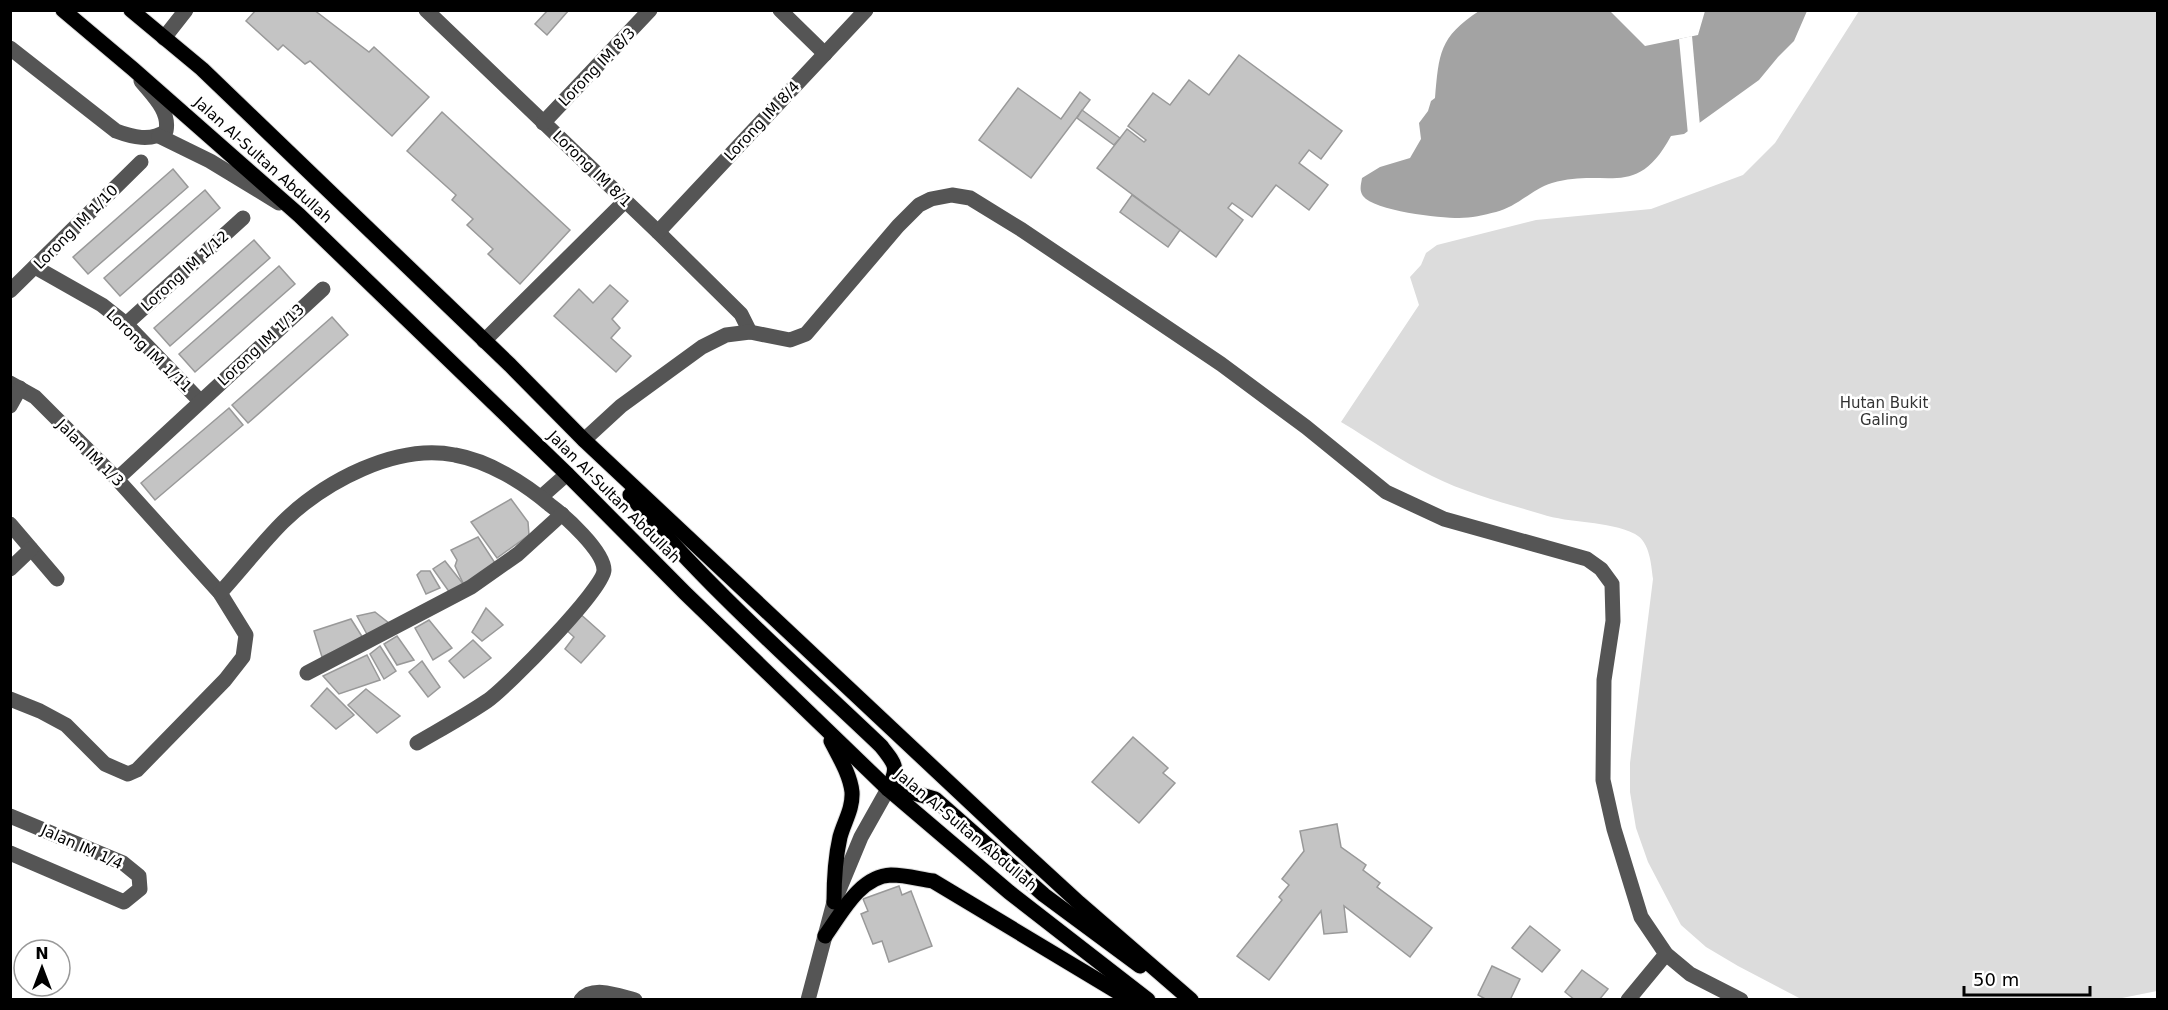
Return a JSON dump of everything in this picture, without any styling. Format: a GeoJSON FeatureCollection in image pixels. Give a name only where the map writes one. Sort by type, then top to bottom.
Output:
{"type":"FeatureCollection","features":[{"type":"Feature","properties":{"kind":"main road","name":"Jalan Al-Sultan Abdullah"},"geometry":{"type":"LineString","coordinates":[[63,10],[299,215],[888,789],[1009,892],[1148,999]]}},
{"type":"Feature","properties":{"kind":"main road","name":"Jalan Al-Sultan Abdullah"},"geometry":{"type":"LineString","coordinates":[[131,10],[202,69],[510,365],[584,440],[1006,836],[1079,903],[1191,999]]}},
{"type":"Feature","properties":{"kind":"main road"},"geometry":{"type":"LineString","coordinates":[[584,440],[666,537],[721,593],[882,746],[895,764],[896,775],[888,789],[935,799],[1044,895],[1185,999]]}},
{"type":"Feature","properties":{"kind":"main road"},"geometry":{"type":"LineString","coordinates":[[826,730],[847,773],[852,793],[851,807],[841,834],[835,864],[834,902]]}},
{"type":"Feature","properties":{"kind":"main road"},"geometry":{"type":"LineString","coordinates":[[825,936],[855,895],[867,884],[888,875],[933,881],[1131,999]]}},
{"type":"Feature","properties":{"kind":"street"},"geometry":{"type":"LineString","coordinates":[[164,38],[186,10]]}},
{"type":"Feature","properties":{"kind":"street","name":"Lorong IM 8/3"},"geometry":{"type":"LineString","coordinates":[[543,123],[650,10]]}},
{"type":"Feature","properties":{"kind":"street"},"geometry":{"type":"LineString","coordinates":[[780,10],[825,54]]}},
{"type":"Feature","properties":{"kind":"street","name":"Lorong IM 8/4"},"geometry":{"type":"LineString","coordinates":[[658,232],[866,10]]}},
{"type":"Feature","properties":{"kind":"street","name":"Lorong IM 8/1"},"geometry":{"type":"LineString","coordinates":[[428,11],[741,314],[750,332]]}},
{"type":"Feature","properties":{"kind":"street"},"geometry":{"type":"LineString","coordinates":[[10,48],[116,131],[146,138],[159,136],[165,131],[168,121],[166,114],[133,69]]}},
{"type":"Feature","properties":{"kind":"street"},"geometry":{"type":"LineString","coordinates":[[159,136],[210,161],[299,215]]}},
{"type":"Feature","properties":{"kind":"street","name":"Lorong IM 1/10"},"geometry":{"type":"LineString","coordinates":[[10,291],[141,162]]}},
{"type":"Feature","properties":{"kind":"street"},"geometry":{"type":"LineString","coordinates":[[584,440],[621,406],[702,347],[726,335],[750,332],[790,340],[806,334],[898,226],[919,205],[931,199],[952,195],[970,198],[1022,230],[1221,364],[1306,427],[1386,492],[1444,519],[1587,559],[1601,569],[1612,584],[1613,621],[1604,680],[1603,780],[1614,830],[1641,917],[1666,954],[1690,974],[1741,999]]}},
{"type":"Feature","properties":{"kind":"street"},"geometry":{"type":"LineString","coordinates":[[484,341],[625,201]]}},
{"type":"Feature","properties":{"kind":"street","name":"Lorong IM 1/12"},"geometry":{"type":"LineString","coordinates":[[126,324],[243,218]]}},
{"type":"Feature","properties":{"kind":"street","name":"Lorong IM 1/11"},"geometry":{"type":"LineString","coordinates":[[34,267],[102,305],[126,324],[200,401]]}},
{"type":"Feature","properties":{"kind":"street","name":"Lorong IM 1/13"},"geometry":{"type":"LineString","coordinates":[[117,479],[322,289]]}},
{"type":"Feature","properties":{"kind":"street"},"geometry":{"type":"LineString","coordinates":[[10,406],[15,386]]}},
{"type":"Feature","properties":{"kind":"street","name":"Jalan IM 1/3"},"geometry":{"type":"LineString","coordinates":[[10,699],[66,725],[105,764],[128,774],[137,770],[225,680],[243,657],[246,635],[220,593],[117,479],[35,397],[15,386]]}},
{"type":"Feature","properties":{"kind":"street"},"geometry":{"type":"LineString","coordinates":[[220,593],[284,521],[327,487],[343,478],[391,459],[426,453],[453,454],[497,470],[541,497],[562,514],[600,556],[604,571],[599,582],[508,684],[487,700],[417,743]]}},
{"type":"Feature","properties":{"kind":"street"},"geometry":{"type":"LineString","coordinates":[[541,497],[567,474]]}},
{"type":"Feature","properties":{"kind":"street"},"geometry":{"type":"LineString","coordinates":[[308,673],[471,587],[518,554],[562,514]]}},
{"type":"Feature","properties":{"kind":"street"},"geometry":{"type":"LineString","coordinates":[[10,524],[57,579]]}},
{"type":"Feature","properties":{"kind":"street"},"geometry":{"type":"LineString","coordinates":[[10,569],[31,549]]}},
{"type":"Feature","properties":{"kind":"street"},"geometry":{"type":"LineString","coordinates":[[808,999],[834,902],[861,837],[888,789]]}},
{"type":"Feature","properties":{"kind":"street","name":"Jalan IM 1/4"},"geometry":{"type":"LineString","coordinates":[[10,816],[123,863],[139,876],[140,889],[124,902],[10,854]]}},
{"type":"Feature","properties":{"kind":"street"},"geometry":{"type":"LineString","coordinates":[[1628,999],[1666,954]]}},
{"type":"Feature","properties":{"kind":"street"},"geometry":{"type":"LineString","coordinates":[[583,997],[593,992],[635,999]]}},
{"type":"Feature","properties":{"kind":"green space","name":"Hutan Bukit Galing"},"geometry":{"type":"Polygon","coordinates":[[[1859,11],[2157,11],[2157,991],[2112,1000],[1801,999],[1706,947],[1681,925],[1648,862],[1636,828],[1630,792],[1630,763],[1653,579],[1649,554],[1644,542],[1635,534],[1613,526],[1553,517],[1458,488],[1409,464],[1341,422],[1419,305],[1410,277],[1421,265],[1426,253],[1437,245],[1536,220],[1651,209],[1743,175],[1775,143],[1859,11]]]}},
{"type":"Feature","properties":{"kind":"shaded area"},"geometry":{"type":"Polygon","coordinates":[[[1479,11],[1610,11],[1645,46],[1698,35],[1705,11],[1807,11],[1794,41],[1759,80],[1684,134],[1671,136],[1658,156],[1645,169],[1632,175],[1619,178],[1571,179],[1552,183],[1504,210],[1468,217],[1450,218],[1408,213],[1370,201],[1361,192],[1362,178],[1380,167],[1410,158],[1421,139],[1419,123],[1435,98],[1440,58],[1444,48],[1456,29],[1479,11]]]}},
{"type":"Feature","properties":{"kind":"pier"},"geometry":{"type":"Polygon","coordinates":[[[1692,36],[1700,126],[1688,135],[1679,39],[1692,36]]]}},
{"type":"Feature","properties":{"kind":"building"},"geometry":{"type":"Polygon","coordinates":[[[256,10],[314,10],[369,52],[374,47],[429,97],[392,136],[310,61],[305,64],[283,45],[278,50],[246,21],[256,10]]]}},
{"type":"Feature","properties":{"kind":"building"},"geometry":{"type":"Polygon","coordinates":[[[548,10],[569,10],[547,35],[535,24],[548,10]]]}},
{"type":"Feature","properties":{"kind":"building"},"geometry":{"type":"Polygon","coordinates":[[[1239,55],[1342,131],[1321,159],[1309,150],[1299,163],[1328,185],[1309,210],[1276,185],[1252,217],[1232,203],[1228,208],[1243,220],[1216,257],[1097,168],[1127,129],[1144,142],[1146,140],[1128,126],[1153,93],[1170,105],[1189,80],[1209,95],[1239,55]]]}},
{"type":"Feature","properties":{"kind":"building"},"geometry":{"type":"Polygon","coordinates":[[[1018,88],[1061,119],[1080,92],[1090,100],[1031,178],[979,140],[1018,88]]]}},
{"type":"Feature","properties":{"kind":"building"},"geometry":{"type":"Polygon","coordinates":[[[1082,110],[1120,138],[1114,145],[1077,118],[1082,110]]]}},
{"type":"Feature","properties":{"kind":"building"},"geometry":{"type":"Polygon","coordinates":[[[442,112],[570,230],[520,284],[488,254],[493,249],[467,225],[473,219],[452,200],[456,195],[407,151],[442,112]]]}},
{"type":"Feature","properties":{"kind":"building"},"geometry":{"type":"Polygon","coordinates":[[[173,169],[188,187],[88,274],[73,257],[173,169]]]}},
{"type":"Feature","properties":{"kind":"building"},"geometry":{"type":"Polygon","coordinates":[[[205,190],[220,208],[120,296],[104,278],[205,190]]]}},
{"type":"Feature","properties":{"kind":"building"},"geometry":{"type":"Polygon","coordinates":[[[1132,195],[1180,230],[1168,247],[1120,212],[1132,195]]]}},
{"type":"Feature","properties":{"kind":"building"},"geometry":{"type":"Polygon","coordinates":[[[254,240],[270,258],[170,346],[154,328],[254,240]]]}},
{"type":"Feature","properties":{"kind":"building"},"geometry":{"type":"Polygon","coordinates":[[[279,266],[295,284],[195,372],[179,354],[279,266]]]}},
{"type":"Feature","properties":{"kind":"building"},"geometry":{"type":"Polygon","coordinates":[[[610,285],[628,301],[612,319],[620,328],[611,338],[631,356],[616,372],[554,316],[579,289],[593,303],[610,285]]]}},
{"type":"Feature","properties":{"kind":"building"},"geometry":{"type":"Polygon","coordinates":[[[332,317],[348,335],[248,423],[232,405],[332,317]]]}},
{"type":"Feature","properties":{"kind":"building"},"geometry":{"type":"Polygon","coordinates":[[[229,408],[243,425],[155,500],[141,483],[229,408]]]}},
{"type":"Feature","properties":{"kind":"building"},"geometry":{"type":"Polygon","coordinates":[[[511,499],[528,522],[529,535],[497,558],[471,522],[511,499]]]}},
{"type":"Feature","properties":{"kind":"building"},"geometry":{"type":"Polygon","coordinates":[[[478,537],[495,563],[464,585],[455,566],[457,560],[451,550],[478,537]]]}},
{"type":"Feature","properties":{"kind":"building"},"geometry":{"type":"Polygon","coordinates":[[[445,561],[464,585],[450,593],[433,569],[445,561]]]}},
{"type":"Feature","properties":{"kind":"building"},"geometry":{"type":"Polygon","coordinates":[[[421,571],[430,571],[440,588],[426,594],[417,575],[421,571]]]}},
{"type":"Feature","properties":{"kind":"building"},"geometry":{"type":"Polygon","coordinates":[[[486,608],[503,625],[482,641],[472,632],[486,608]]]}},
{"type":"Feature","properties":{"kind":"building"},"geometry":{"type":"Polygon","coordinates":[[[375,612],[390,624],[368,636],[357,616],[375,612]]]}},
{"type":"Feature","properties":{"kind":"building"},"geometry":{"type":"Polygon","coordinates":[[[578,612],[605,636],[581,663],[565,649],[574,637],[564,628],[578,612]]]}},
{"type":"Feature","properties":{"kind":"building"},"geometry":{"type":"Polygon","coordinates":[[[351,619],[363,638],[322,657],[314,631],[351,619]]]}},
{"type":"Feature","properties":{"kind":"building"},"geometry":{"type":"Polygon","coordinates":[[[429,620],[452,648],[433,660],[415,628],[429,620]]]}},
{"type":"Feature","properties":{"kind":"building"},"geometry":{"type":"Polygon","coordinates":[[[397,636],[414,660],[397,665],[384,644],[397,636]]]}},
{"type":"Feature","properties":{"kind":"building"},"geometry":{"type":"Polygon","coordinates":[[[473,640],[491,658],[464,678],[449,661],[473,640]]]}},
{"type":"Feature","properties":{"kind":"building"},"geometry":{"type":"Polygon","coordinates":[[[380,646],[396,671],[384,679],[370,654],[380,646]]]}},
{"type":"Feature","properties":{"kind":"building"},"geometry":{"type":"Polygon","coordinates":[[[367,655],[380,680],[339,694],[323,676],[367,655]]]}},
{"type":"Feature","properties":{"kind":"building"},"geometry":{"type":"Polygon","coordinates":[[[422,661],[440,687],[428,697],[409,672],[422,661]]]}},
{"type":"Feature","properties":{"kind":"building"},"geometry":{"type":"Polygon","coordinates":[[[327,688],[354,715],[336,729],[311,706],[327,688]]]}},
{"type":"Feature","properties":{"kind":"building"},"geometry":{"type":"Polygon","coordinates":[[[366,689],[400,716],[377,733],[348,705],[366,689]]]}},
{"type":"Feature","properties":{"kind":"building"},"geometry":{"type":"Polygon","coordinates":[[[1133,737],[1168,768],[1163,773],[1175,783],[1139,823],[1092,782],[1133,737]]]}},
{"type":"Feature","properties":{"kind":"building"},"geometry":{"type":"Polygon","coordinates":[[[1337,824],[1341,847],[1366,865],[1363,870],[1380,883],[1377,887],[1432,928],[1410,957],[1344,906],[1347,932],[1324,934],[1321,911],[1269,980],[1237,956],[1282,900],[1279,897],[1289,885],[1282,879],[1304,851],[1300,831],[1337,824]]]}},
{"type":"Feature","properties":{"kind":"building"},"geometry":{"type":"Polygon","coordinates":[[[899,886],[902,895],[911,891],[932,946],[889,962],[882,941],[873,944],[861,914],[868,911],[863,899],[899,886]]]}},
{"type":"Feature","properties":{"kind":"building"},"geometry":{"type":"Polygon","coordinates":[[[1530,926],[1560,950],[1542,972],[1512,948],[1530,926]]]}},
{"type":"Feature","properties":{"kind":"building"},"geometry":{"type":"Polygon","coordinates":[[[1492,966],[1520,979],[1510,1000],[1487,1000],[1478,995],[1492,966]]]}},
{"type":"Feature","properties":{"kind":"building"},"geometry":{"type":"Polygon","coordinates":[[[1582,970],[1608,989],[1599,1000],[1575,1000],[1565,992],[1582,970]]]}}]}
